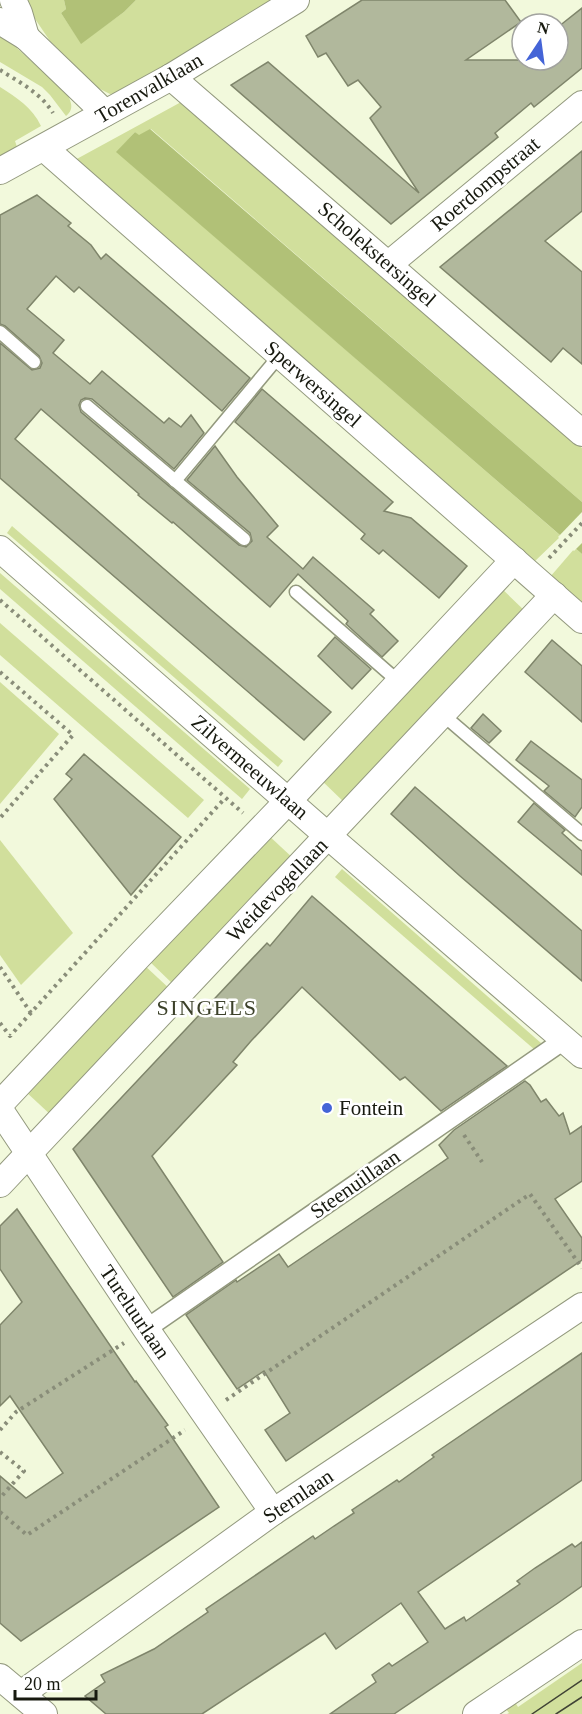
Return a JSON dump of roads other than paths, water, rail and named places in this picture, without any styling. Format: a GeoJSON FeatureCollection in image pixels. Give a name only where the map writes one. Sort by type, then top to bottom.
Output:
{"type":"FeatureCollection","features":[{"type":"Feature","properties":{"kind":"street"},"geometry":{"type":"LineString","coordinates":[[13,0],[26,37]]}},
{"type":"Feature","properties":{"kind":"street","name":"Torenvalklaan"},"geometry":{"type":"LineString","coordinates":[[0,171],[171,77],[296,0]]}},
{"type":"Feature","properties":{"kind":"street"},"geometry":{"type":"LineString","coordinates":[[0,21],[26,37],[105,113]]}},
{"type":"Feature","properties":{"kind":"street","name":"Scholekstersingel"},"geometry":{"type":"LineString","coordinates":[[171,77],[582,433]]}},
{"type":"Feature","properties":{"kind":"street","name":"Roerdompstraat"},"geometry":{"type":"LineString","coordinates":[[389,264],[582,104]]}},
{"type":"Feature","properties":{"kind":"street","name":"Sperwersingel"},"geometry":{"type":"LineString","coordinates":[[44,148],[582,620]]}},
{"type":"Feature","properties":{"kind":"street","name":"Zilvermeeuwlaan"},"geometry":{"type":"LineString","coordinates":[[0,549],[573,1047]]}},
{"type":"Feature","properties":{"kind":"street"},"geometry":{"type":"LineString","coordinates":[[0,1104],[514,560]]}},
{"type":"Feature","properties":{"kind":"street","name":"Weidevogellaan"},"geometry":{"type":"LineString","coordinates":[[0,1184],[554,595]]}},
{"type":"Feature","properties":{"kind":"street","name":"Steenuillaan"},"geometry":{"type":"LineString","coordinates":[[146,1329],[452,1118],[573,1047]]}},
{"type":"Feature","properties":{"kind":"street","name":"Tureluurlaan"},"geometry":{"type":"LineString","coordinates":[[0,1110],[146,1329],[197,1420],[273,1512]]}},
{"type":"Feature","properties":{"kind":"street","name":"Sternlaan"},"geometry":{"type":"LineString","coordinates":[[21,1694],[273,1512],[582,1306]]}},
{"type":"Feature","properties":{"kind":"street"},"geometry":{"type":"LineString","coordinates":[[476,1714],[582,1643]]}},
{"type":"Feature","properties":{"kind":"street"},"geometry":{"type":"LineString","coordinates":[[0,1677],[44,1714]]}},
{"type":"Feature","properties":{"kind":"lane"},"geometry":{"type":"LineString","coordinates":[[0,332],[34,362]]}},
{"type":"Feature","properties":{"kind":"lane"},"geometry":{"type":"LineString","coordinates":[[176,481],[280,355]]}},
{"type":"Feature","properties":{"kind":"lane"},"geometry":{"type":"LineString","coordinates":[[87,406],[244,539]]}},
{"type":"Feature","properties":{"kind":"lane"},"geometry":{"type":"LineString","coordinates":[[296,592],[399,682]]}},
{"type":"Feature","properties":{"kind":"lane"},"geometry":{"type":"LineString","coordinates":[[442,714],[582,834]]}},
{"type":"Feature","properties":{"kind":"tram line"},"geometry":{"type":"LineString","coordinates":[[532,1714],[582,1680]]}},
{"type":"Feature","properties":{"kind":"tram line"},"geometry":{"type":"LineString","coordinates":[[556,1714],[582,1697]]}},
{"type":"Feature","properties":{"kind":"place","name":"Fontein"},"geometry":{"type":"Point","coordinates":[327,1108]}},
{"type":"Feature","properties":{"kind":"district","name":"SINGELS"},"geometry":{"type":"Point","coordinates":[207,1007]}}]}
